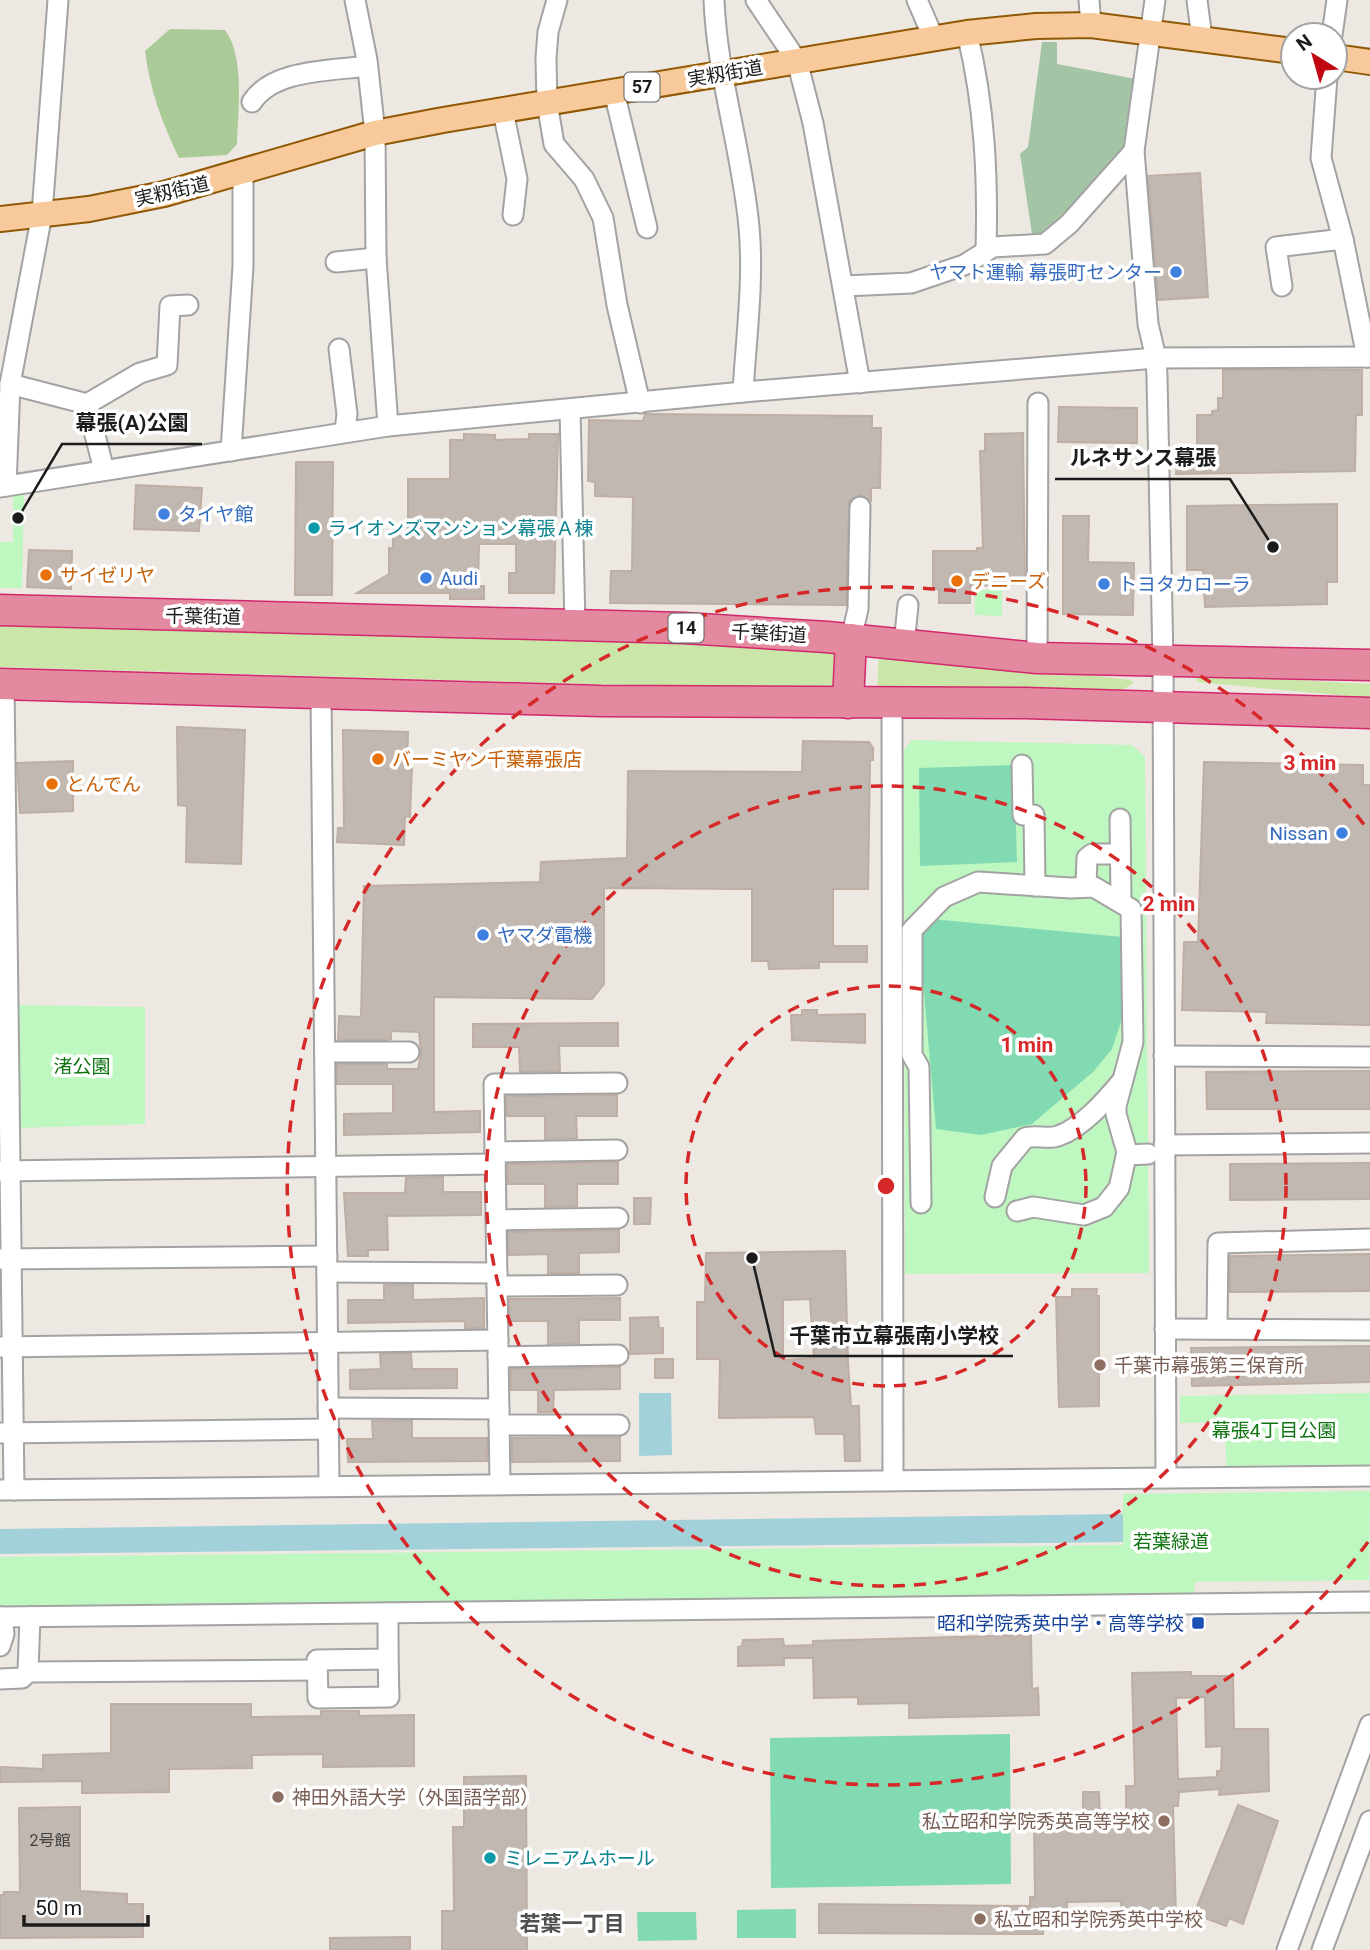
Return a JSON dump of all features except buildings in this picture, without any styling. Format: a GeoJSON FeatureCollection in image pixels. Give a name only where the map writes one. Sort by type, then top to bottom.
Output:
{"type":"FeatureCollection","features":[{"type":"Feature","properties":{"kind":"highway","name":"千葉街道"},"geometry":{"type":"LineString","coordinates":[[0,610],[684,628],[851,639],[1037,658],[1370,665]]}},
{"type":"Feature","properties":{"kind":"highway"},"geometry":{"type":"LineString","coordinates":[[848,703],[851,639]]}},
{"type":"Feature","properties":{"kind":"highway"},"geometry":{"type":"LineString","coordinates":[[2,684],[601,701],[1161,707],[1370,713]]}},
{"type":"Feature","properties":{"kind":"main road","name":"実籾街道"},"geometry":{"type":"LineString","coordinates":[[0,219],[164,194],[375,133],[967,33],[1036,26],[1091,25],[1279,49]]}},
{"type":"Feature","properties":{"kind":"main road"},"geometry":{"type":"LineString","coordinates":[[1349,59],[1370,62]]}},
{"type":"Feature","properties":{"kind":"street"},"geometry":{"type":"LineString","coordinates":[[58,0],[42,214],[10,384],[3,486],[388,426],[743,392],[1156,358],[1369,357],[1343,239],[1321,158],[1326,91]]}},
{"type":"Feature","properties":{"kind":"street"},"geometry":{"type":"LineString","coordinates":[[355,0],[375,133],[376,258],[388,426]]}},
{"type":"Feature","properties":{"kind":"street"},"geometry":{"type":"LineString","coordinates":[[557,0],[548,32],[545,58],[547,103],[554,145],[584,179],[603,218],[617,305],[640,403]]}},
{"type":"Feature","properties":{"kind":"street"},"geometry":{"type":"LineString","coordinates":[[714,0],[722,74],[741,166],[749,228],[743,392]]}},
{"type":"Feature","properties":{"kind":"street"},"geometry":{"type":"LineString","coordinates":[[756,0],[797,61],[813,123],[860,383]]}},
{"type":"Feature","properties":{"kind":"street"},"geometry":{"type":"LineString","coordinates":[[917,0],[934,39]]}},
{"type":"Feature","properties":{"kind":"street"},"geometry":{"type":"LineString","coordinates":[[1089,0],[1091,25]]}},
{"type":"Feature","properties":{"kind":"street"},"geometry":{"type":"LineString","coordinates":[[1155,0],[1134,151],[1148,324],[1156,358],[1163,661],[1161,707],[1164,1056],[1156,1149],[1165,1329],[1166,1477]]}},
{"type":"Feature","properties":{"kind":"street"},"geometry":{"type":"LineString","coordinates":[[1196,0],[1202,39]]}},
{"type":"Feature","properties":{"kind":"street"},"geometry":{"type":"LineString","coordinates":[[1334,21],[1337,0]]}},
{"type":"Feature","properties":{"kind":"street"},"geometry":{"type":"LineString","coordinates":[[967,33],[980,85],[985,130],[988,191],[986,251]]}},
{"type":"Feature","properties":{"kind":"street"},"geometry":{"type":"LineString","coordinates":[[252,102],[258,93],[286,78],[367,66]]}},
{"type":"Feature","properties":{"kind":"street"},"geometry":{"type":"LineString","coordinates":[[614,92],[647,228]]}},
{"type":"Feature","properties":{"kind":"street"},"geometry":{"type":"LineString","coordinates":[[503,111],[517,179],[513,215]]}},
{"type":"Feature","properties":{"kind":"street"},"geometry":{"type":"LineString","coordinates":[[844,286],[911,282],[964,265],[993,247],[1045,244],[1069,224],[1134,151]]}},
{"type":"Feature","properties":{"kind":"street"},"geometry":{"type":"LineString","coordinates":[[231,451],[243,266],[243,173]]}},
{"type":"Feature","properties":{"kind":"street"},"geometry":{"type":"LineString","coordinates":[[1282,286],[1276,247],[1343,239]]}},
{"type":"Feature","properties":{"kind":"street"},"geometry":{"type":"LineString","coordinates":[[336,262],[376,258]]}},
{"type":"Feature","properties":{"kind":"street"},"geometry":{"type":"LineString","coordinates":[[10,384],[88,404],[140,373],[167,365],[170,306],[188,305]]}},
{"type":"Feature","properties":{"kind":"street"},"geometry":{"type":"LineString","coordinates":[[339,349],[347,414],[345,432]]}},
{"type":"Feature","properties":{"kind":"street"},"geometry":{"type":"LineString","coordinates":[[1037,658],[1038,403]]}},
{"type":"Feature","properties":{"kind":"street"},"geometry":{"type":"LineString","coordinates":[[88,404],[104,470]]}},
{"type":"Feature","properties":{"kind":"street"},"geometry":{"type":"LineString","coordinates":[[570,409],[575,626]]}},
{"type":"Feature","properties":{"kind":"street"},"geometry":{"type":"LineString","coordinates":[[851,639],[858,609],[860,507]]}},
{"type":"Feature","properties":{"kind":"street"},"geometry":{"type":"LineString","coordinates":[[904,645],[908,605]]}},
{"type":"Feature","properties":{"kind":"street"},"geometry":{"type":"LineString","coordinates":[[2,684],[7,1490],[1370,1476]]}},
{"type":"Feature","properties":{"kind":"street"},"geometry":{"type":"LineString","coordinates":[[321,694],[329,1486]]}},
{"type":"Feature","properties":{"kind":"street"},"geometry":{"type":"LineString","coordinates":[[892,703],[893,1479]]}},
{"type":"Feature","properties":{"kind":"street"},"geometry":{"type":"LineString","coordinates":[[1022,765],[1023,815],[1034,815],[1035,886]]}},
{"type":"Feature","properties":{"kind":"street"},"geometry":{"type":"LineString","coordinates":[[995,1197],[1002,1166],[1025,1138],[1055,1137],[1107,1109],[1124,1079],[1133,1042],[1133,906],[1120,854],[1120,819]]}},
{"type":"Feature","properties":{"kind":"street"},"geometry":{"type":"LineString","coordinates":[[1078,887],[1089,856],[1120,854]]}},
{"type":"Feature","properties":{"kind":"street"},"geometry":{"type":"LineString","coordinates":[[921,1203],[919,1067],[912,1055],[912,930],[944,897],[978,882],[1105,891],[1133,906]]}},
{"type":"Feature","properties":{"kind":"street"},"geometry":{"type":"LineString","coordinates":[[998,883],[1036,900],[1057,896],[1078,887]]}},
{"type":"Feature","properties":{"kind":"street"},"geometry":{"type":"LineString","coordinates":[[325,1052],[409,1052]]}},
{"type":"Feature","properties":{"kind":"street"},"geometry":{"type":"LineString","coordinates":[[1164,1056],[1370,1057]]}},
{"type":"Feature","properties":{"kind":"street"},"geometry":{"type":"LineString","coordinates":[[500,1483],[494,1084],[617,1083]]}},
{"type":"Feature","properties":{"kind":"street"},"geometry":{"type":"LineString","coordinates":[[1017,1210],[1033,1207],[1077,1215],[1095,1212],[1115,1196],[1127,1155],[1125,1138],[1107,1109]]}},
{"type":"Feature","properties":{"kind":"street"},"geometry":{"type":"LineString","coordinates":[[1127,1155],[1156,1149],[1370,1143]]}},
{"type":"Feature","properties":{"kind":"street"},"geometry":{"type":"LineString","coordinates":[[5,1171],[326,1168],[617,1150]]}},
{"type":"Feature","properties":{"kind":"street"},"geometry":{"type":"LineString","coordinates":[[496,1220],[618,1218]]}},
{"type":"Feature","properties":{"kind":"street"},"geometry":{"type":"LineString","coordinates":[[1217,1329],[1218,1243],[1370,1239]]}},
{"type":"Feature","properties":{"kind":"street"},"geometry":{"type":"LineString","coordinates":[[6,1259],[327,1264],[497,1280],[617,1285]]}},
{"type":"Feature","properties":{"kind":"street"},"geometry":{"type":"LineString","coordinates":[[1165,1329],[1370,1329]]}},
{"type":"Feature","properties":{"kind":"street"},"geometry":{"type":"LineString","coordinates":[[6,1347],[327,1343],[618,1355]]}},
{"type":"Feature","properties":{"kind":"street"},"geometry":{"type":"LineString","coordinates":[[328,1408],[619,1425]]}},
{"type":"Feature","properties":{"kind":"street"},"geometry":{"type":"LineString","coordinates":[[7,1433],[328,1429]]}},
{"type":"Feature","properties":{"kind":"street"},"geometry":{"type":"LineString","coordinates":[[0,1647],[4,1634],[1,1617],[1370,1602]]}},
{"type":"Feature","properties":{"kind":"street"},"geometry":{"type":"LineString","coordinates":[[388,1613],[389,1697],[317,1698],[317,1660],[388,1659]]}},
{"type":"Feature","properties":{"kind":"street"},"geometry":{"type":"LineString","coordinates":[[0,1679],[22,1678],[28,1672],[30,1617]]}},
{"type":"Feature","properties":{"kind":"street"},"geometry":{"type":"LineString","coordinates":[[28,1672],[317,1670]]}},
{"type":"Feature","properties":{"kind":"street"},"geometry":{"type":"LineString","coordinates":[[1287,1950],[1370,1725]]}},
{"type":"Feature","properties":{"kind":"street"},"geometry":{"type":"LineString","coordinates":[[1322,1950],[1370,1821]]}},
{"type":"Feature","properties":{"kind":"green space"},"geometry":{"type":"Polygon","coordinates":[[[170,29],[225,30],[231,41],[238,69],[238,117],[237,144],[227,155],[179,158],[173,145],[153,93],[145,51],[170,29]]]}},
{"type":"Feature","properties":{"kind":"green space"},"geometry":{"type":"Polygon","coordinates":[[[1042,42],[1057,42],[1057,64],[1136,79],[1126,153],[1048,240],[1033,241],[1020,154],[1028,147],[1042,42]]]}},
{"type":"Feature","properties":{"kind":"green space"},"geometry":{"type":"Polygon","coordinates":[[[13,493],[24,493],[22,588],[0,588],[0,542],[13,542],[13,493]]]}},
{"type":"Feature","properties":{"kind":"green space"},"geometry":{"type":"Polygon","coordinates":[[[975,590],[1002,590],[1002,616],[975,615],[975,590]]]}},
{"type":"Feature","properties":{"kind":"green space"},"geometry":{"type":"Polygon","coordinates":[[[0,623],[838,647],[835,691],[0,667],[0,623]]]}},
{"type":"Feature","properties":{"kind":"green space"},"geometry":{"type":"Polygon","coordinates":[[[879,651],[1042,675],[1099,676],[1131,680],[1134,683],[1122,690],[1097,692],[877,691],[879,651]]]}},
{"type":"Feature","properties":{"kind":"green space"},"geometry":{"type":"Polygon","coordinates":[[[1196,675],[1370,684],[1370,698],[1197,682],[1196,675]]]}},
{"type":"Feature","properties":{"kind":"green space"},"geometry":{"type":"Polygon","coordinates":[[[912,740],[1132,745],[1145,757],[1149,1273],[905,1274],[904,750],[912,740]]]}},
{"type":"Feature","properties":{"kind":"green space"},"geometry":{"type":"Polygon","coordinates":[[[1014,765],[1017,862],[920,866],[919,768],[1014,765]]]}},
{"type":"Feature","properties":{"kind":"green space"},"geometry":{"type":"Polygon","coordinates":[[[932,919],[1122,937],[1125,1010],[1112,1049],[1094,1071],[1032,1124],[981,1135],[936,1129],[919,935],[932,919]]]}},
{"type":"Feature","properties":{"kind":"green space","name":"渚公園"},"geometry":{"type":"Polygon","coordinates":[[[18,1005],[145,1007],[145,1124],[18,1128],[18,1005]]]}},
{"type":"Feature","properties":{"kind":"green space","name":"幕張4丁目公園"},"geometry":{"type":"Polygon","coordinates":[[[1370,1393],[1370,1465],[1226,1466],[1225,1422],[1180,1423],[1180,1396],[1370,1393]]]}},
{"type":"Feature","properties":{"kind":"green space","name":"若葉緑道"},"geometry":{"type":"Polygon","coordinates":[[[1370,1491],[1369,1580],[1195,1582],[1194,1597],[0,1609],[0,1557],[1123,1545],[1123,1494],[1370,1491]]]}},
{"type":"Feature","properties":{"kind":"green space"},"geometry":{"type":"Polygon","coordinates":[[[1010,1734],[1011,1884],[771,1888],[770,1738],[1010,1734]]]}},
{"type":"Feature","properties":{"kind":"green space"},"geometry":{"type":"Polygon","coordinates":[[[796,1909],[796,1938],[737,1938],[737,1910],[796,1909]]]}},
{"type":"Feature","properties":{"kind":"green space"},"geometry":{"type":"Polygon","coordinates":[[[637,1912],[696,1912],[697,1940],[638,1941],[637,1912]]]}},
{"type":"Feature","properties":{"kind":"water"},"geometry":{"type":"Polygon","coordinates":[[[639,1393],[671,1393],[672,1455],[639,1456],[639,1393]]]}},
{"type":"Feature","properties":{"kind":"water"},"geometry":{"type":"Polygon","coordinates":[[[1123,1514],[1123,1542],[0,1554],[0,1529],[1123,1514]]]}},
{"type":"Feature","properties":{"kind":"place","name":"ヤマト運輸 幕張町センター"},"geometry":{"type":"Point","coordinates":[1176,272]}},
{"type":"Feature","properties":{"kind":"place","name":"タイヤ館"},"geometry":{"type":"Point","coordinates":[164,514]}},
{"type":"Feature","properties":{"kind":"place","name":"幕張(A)公園"},"geometry":{"type":"Point","coordinates":[18,518]}},
{"type":"Feature","properties":{"kind":"place","name":"ライオンズマンション幕張Ａ棟"},"geometry":{"type":"Point","coordinates":[314,528]}},
{"type":"Feature","properties":{"kind":"place","name":"ルネサンス幕張"},"geometry":{"type":"Point","coordinates":[1273,547]}},
{"type":"Feature","properties":{"kind":"place","name":"サイゼリヤ"},"geometry":{"type":"Point","coordinates":[46,575]}},
{"type":"Feature","properties":{"kind":"place","name":"Audi"},"geometry":{"type":"Point","coordinates":[426,578]}},
{"type":"Feature","properties":{"kind":"place","name":"デニーズ"},"geometry":{"type":"Point","coordinates":[957,581]}},
{"type":"Feature","properties":{"kind":"place","name":"トヨタカローラ"},"geometry":{"type":"Point","coordinates":[1104,584]}},
{"type":"Feature","properties":{"kind":"place","name":"バーミヤン千葉幕張店"},"geometry":{"type":"Point","coordinates":[378,759]}},
{"type":"Feature","properties":{"kind":"place","name":"とんでん"},"geometry":{"type":"Point","coordinates":[52,784]}},
{"type":"Feature","properties":{"kind":"place","name":"Nissan"},"geometry":{"type":"Point","coordinates":[1342,833]}},
{"type":"Feature","properties":{"kind":"place","name":"ヤマダ電機"},"geometry":{"type":"Point","coordinates":[483,935]}},
{"type":"Feature","properties":{"kind":"place","name":"千葉市立幕張南小学校"},"geometry":{"type":"Point","coordinates":[752,1258]}},
{"type":"Feature","properties":{"kind":"place","name":"千葉市幕張第三保育所"},"geometry":{"type":"Point","coordinates":[1100,1365]}},
{"type":"Feature","properties":{"kind":"place","name":"昭和学院秀英中学・高等学校"},"geometry":{"type":"Point","coordinates":[1198,1623]}},
{"type":"Feature","properties":{"kind":"place","name":"神田外語大学（外国語学部）"},"geometry":{"type":"Point","coordinates":[278,1797]}},
{"type":"Feature","properties":{"kind":"place","name":"私立昭和学院秀英高等学校"},"geometry":{"type":"Point","coordinates":[1164,1821]}},
{"type":"Feature","properties":{"kind":"place","name":"ミレニアムホール"},"geometry":{"type":"Point","coordinates":[490,1858]}},
{"type":"Feature","properties":{"kind":"place","name":"私立昭和学院秀英中学校"},"geometry":{"type":"Point","coordinates":[980,1919]}},
{"type":"Feature","properties":{"kind":"district","name":"若葉一丁目"},"geometry":{"type":"Point","coordinates":[572,1924]}}]}
